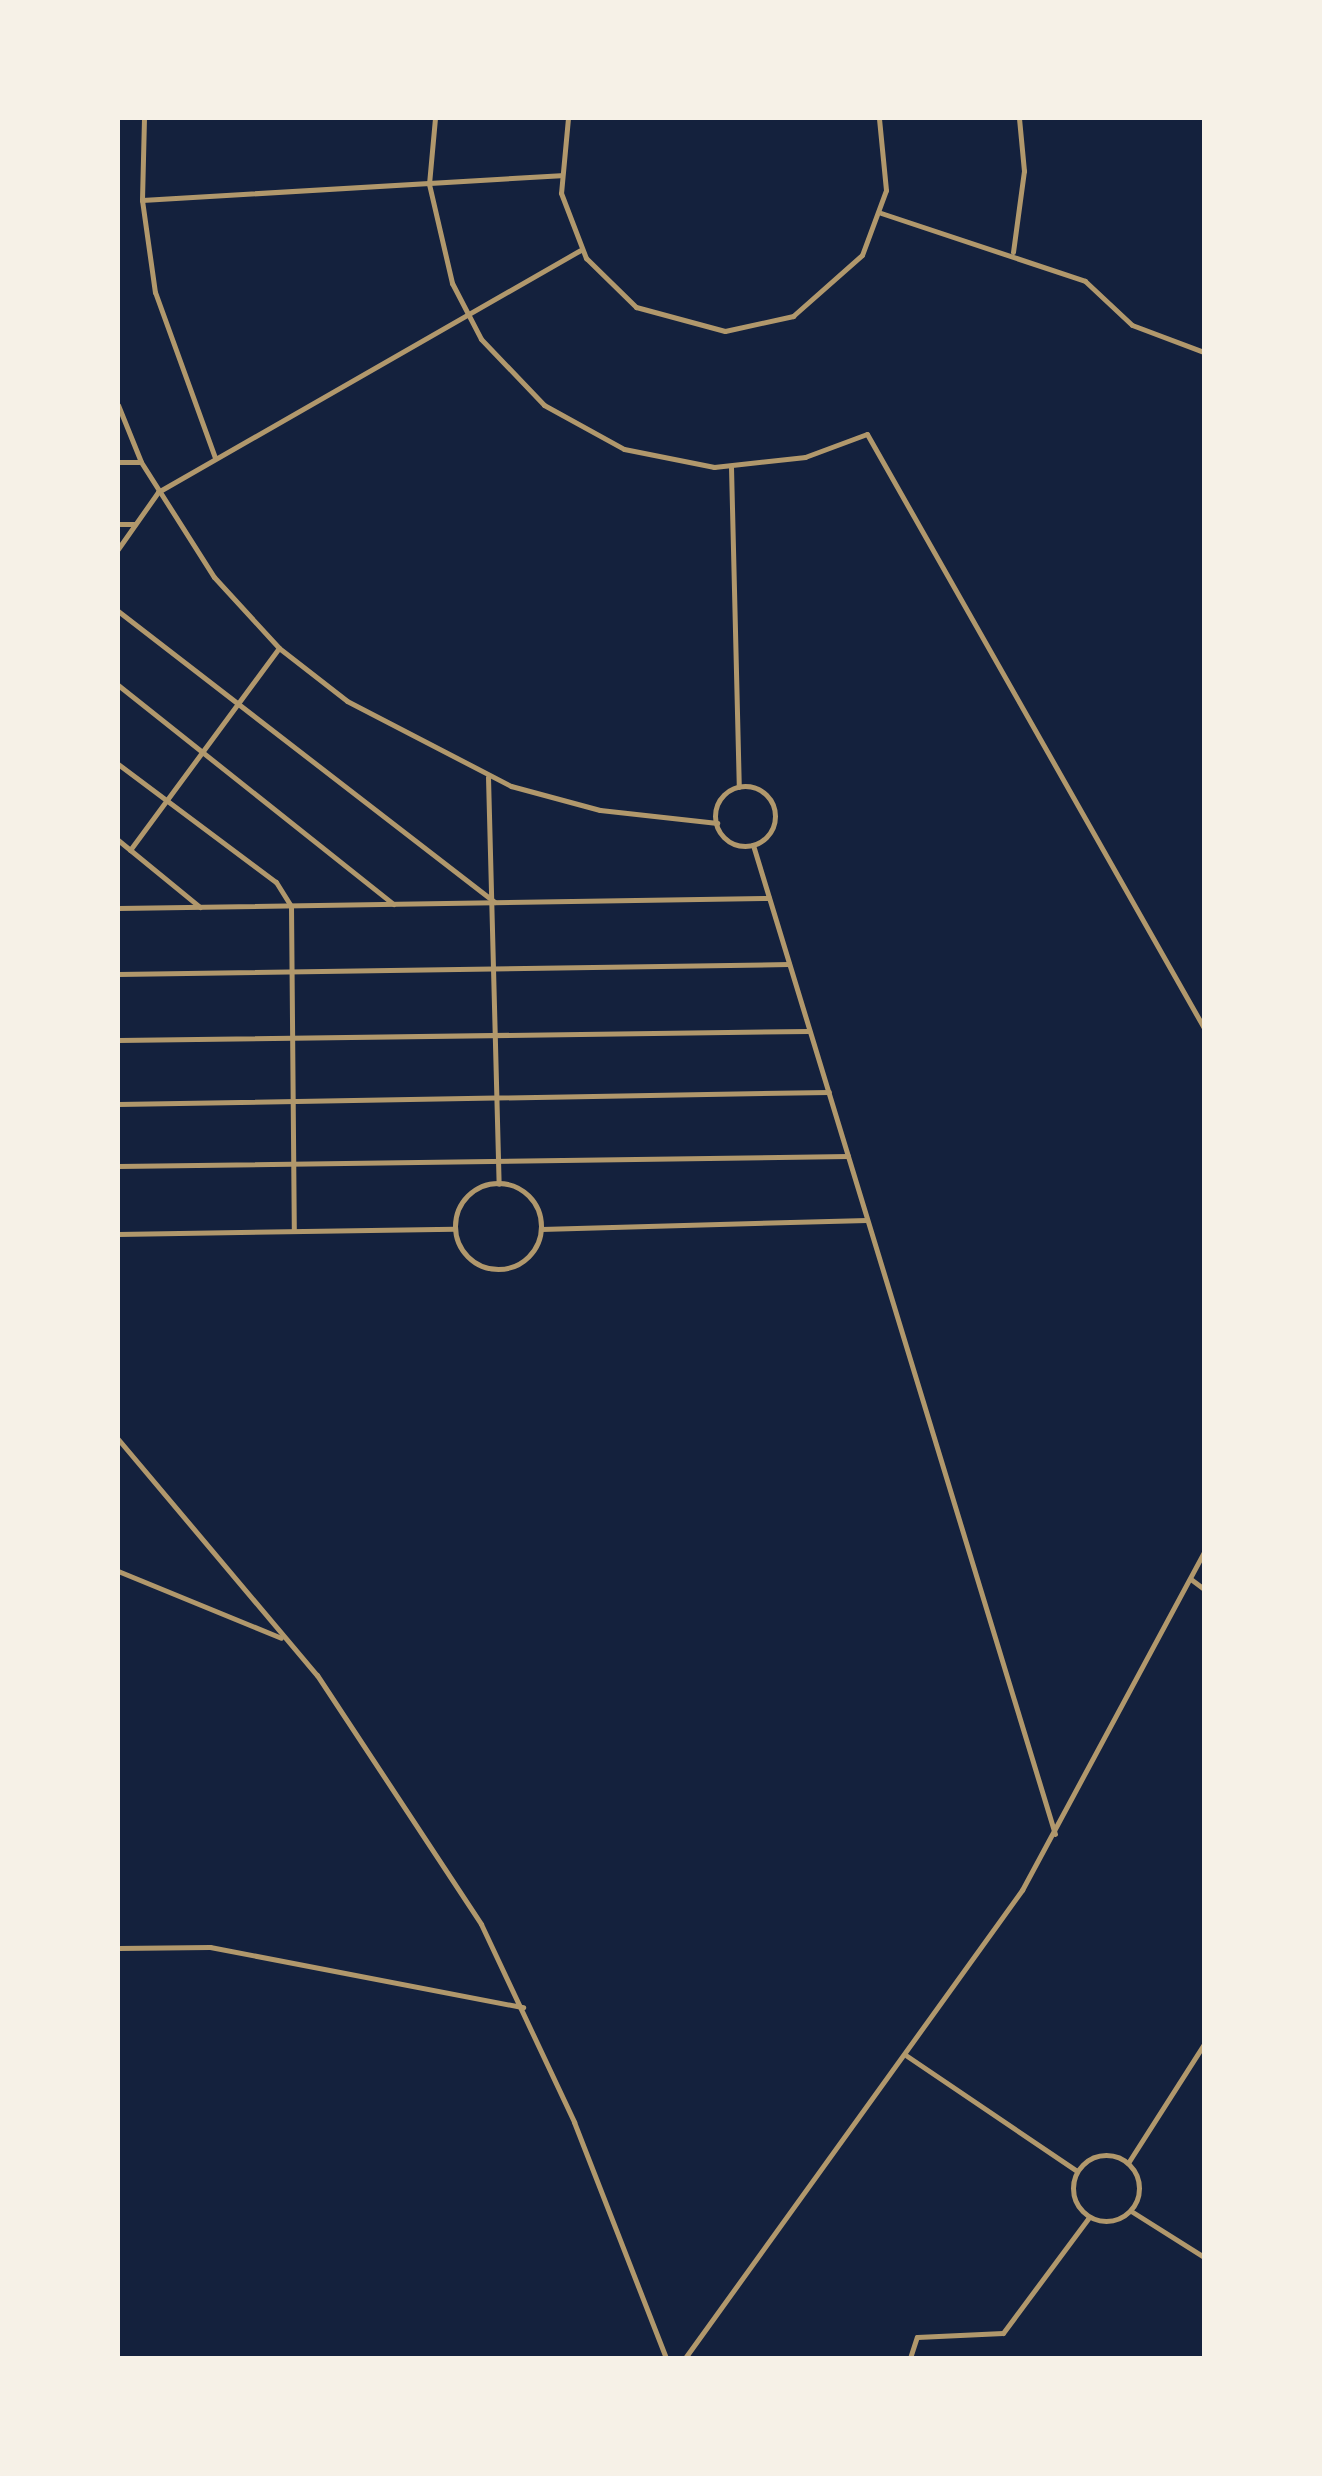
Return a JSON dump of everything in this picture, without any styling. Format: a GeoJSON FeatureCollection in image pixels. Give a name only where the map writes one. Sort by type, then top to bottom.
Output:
{"type":"FeatureCollection","features":[{"type":"Feature","properties":{"kind":"lane"},"geometry":{"type":"LineString","coordinates":[[144,118],[142,200],[167,338],[215,458]]}},
{"type":"Feature","properties":{"kind":"lane"},"geometry":{"type":"LineString","coordinates":[[435,118],[428,184],[465,312],[500,363],[569,422],[654,458],[731,467],[805,457],[867,434],[1204,1028]]}},
{"type":"Feature","properties":{"kind":"lane"},"geometry":{"type":"LineString","coordinates":[[568,118],[560,175],[581,249],[617,293],[656,317],[748,330],[832,290],[881,213],[887,167],[879,118]]}},
{"type":"Feature","properties":{"kind":"lane"},"geometry":{"type":"LineString","coordinates":[[1013,252],[1024,171],[1018,118]]}},
{"type":"Feature","properties":{"kind":"lane"},"geometry":{"type":"LineString","coordinates":[[142,200],[560,175]]}},
{"type":"Feature","properties":{"kind":"lane"},"geometry":{"type":"LineString","coordinates":[[881,213],[1013,252],[1086,281],[1132,325],[1204,352]]}},
{"type":"Feature","properties":{"kind":"lane"},"geometry":{"type":"LineString","coordinates":[[118,550],[158,492],[465,312],[581,249]]}},
{"type":"Feature","properties":{"kind":"lane"},"geometry":{"type":"LineString","coordinates":[[118,405],[141,462],[214,577],[279,648],[386,727],[488,777],[600,810],[717,824]]}},
{"type":"Feature","properties":{"kind":"lane"},"geometry":{"type":"LineString","coordinates":[[118,462],[141,462]]}},
{"type":"Feature","properties":{"kind":"lane"},"geometry":{"type":"LineString","coordinates":[[731,467],[740,787]]}},
{"type":"Feature","properties":{"kind":"lane"},"geometry":{"type":"LineString","coordinates":[[118,524],[134,524]]}},
{"type":"Feature","properties":{"kind":"lane"},"geometry":{"type":"LineString","coordinates":[[118,611],[496,902]]}},
{"type":"Feature","properties":{"kind":"lane"},"geometry":{"type":"LineString","coordinates":[[130,850],[279,648]]}},
{"type":"Feature","properties":{"kind":"lane"},"geometry":{"type":"LineString","coordinates":[[118,685],[394,904]]}},
{"type":"Feature","properties":{"kind":"lane"},"geometry":{"type":"LineString","coordinates":[[118,764],[276,882],[291,906],[294,1230]]}},
{"type":"Feature","properties":{"kind":"lane"},"geometry":{"type":"LineString","coordinates":[[488,777],[496,902],[499,1184]]}},
{"type":"Feature","properties":{"kind":"lane"},"geometry":{"type":"LineString","coordinates":[[740,787],[758,789],[775,812],[772,830],[753,845],[729,841],[717,824],[719,802],[740,787]]}},
{"type":"Feature","properties":{"kind":"lane"},"geometry":{"type":"LineString","coordinates":[[118,840],[200,907]]}},
{"type":"Feature","properties":{"kind":"lane"},"geometry":{"type":"LineString","coordinates":[[753,845],[1055,1834]]}},
{"type":"Feature","properties":{"kind":"lane"},"geometry":{"type":"LineString","coordinates":[[118,908],[770,898]]}},
{"type":"Feature","properties":{"kind":"lane"},"geometry":{"type":"LineString","coordinates":[[118,974],[790,964]]}},
{"type":"Feature","properties":{"kind":"lane"},"geometry":{"type":"LineString","coordinates":[[118,1040],[811,1031]]}},
{"type":"Feature","properties":{"kind":"lane"},"geometry":{"type":"LineString","coordinates":[[118,1104],[829,1092]]}},
{"type":"Feature","properties":{"kind":"lane"},"geometry":{"type":"LineString","coordinates":[[118,1166],[848,1156]]}},
{"type":"Feature","properties":{"kind":"lane"},"geometry":{"type":"LineString","coordinates":[[499,1184],[528,1196],[541,1229],[523,1262],[498,1270],[464,1254],[454,1230],[466,1198],[499,1184]]}},
{"type":"Feature","properties":{"kind":"lane"},"geometry":{"type":"LineString","coordinates":[[541,1229],[867,1220]]}},
{"type":"Feature","properties":{"kind":"lane"},"geometry":{"type":"LineString","coordinates":[[118,1234],[454,1230]]}},
{"type":"Feature","properties":{"kind":"lane"},"geometry":{"type":"LineString","coordinates":[[118,1439],[317,1675],[470,1908],[524,2007],[666,2358]]}},
{"type":"Feature","properties":{"kind":"lane"},"geometry":{"type":"LineString","coordinates":[[684,2358],[907,2056],[1055,1834],[1204,1552]]}},
{"type":"Feature","properties":{"kind":"lane"},"geometry":{"type":"LineString","coordinates":[[118,1571],[283,1639]]}},
{"type":"Feature","properties":{"kind":"lane"},"geometry":{"type":"LineString","coordinates":[[1192,1580],[1204,1589]]}},
{"type":"Feature","properties":{"kind":"lane"},"geometry":{"type":"LineString","coordinates":[[118,1948],[210,1947],[524,2007]]}},
{"type":"Feature","properties":{"kind":"lane"},"geometry":{"type":"LineString","coordinates":[[1128,2162],[1204,2044]]}},
{"type":"Feature","properties":{"kind":"lane"},"geometry":{"type":"LineString","coordinates":[[907,2056],[1077,2171]]}},
{"type":"Feature","properties":{"kind":"lane"},"geometry":{"type":"LineString","coordinates":[[1096,2156],[1128,2162],[1140,2188],[1131,2211],[1106,2222],[1089,2217],[1074,2198],[1077,2171],[1096,2156]]}},
{"type":"Feature","properties":{"kind":"lane"},"geometry":{"type":"LineString","coordinates":[[1131,2211],[1204,2257]]}},
{"type":"Feature","properties":{"kind":"lane"},"geometry":{"type":"LineString","coordinates":[[910,2358],[916,2336],[1003,2333],[1089,2217]]}}]}
